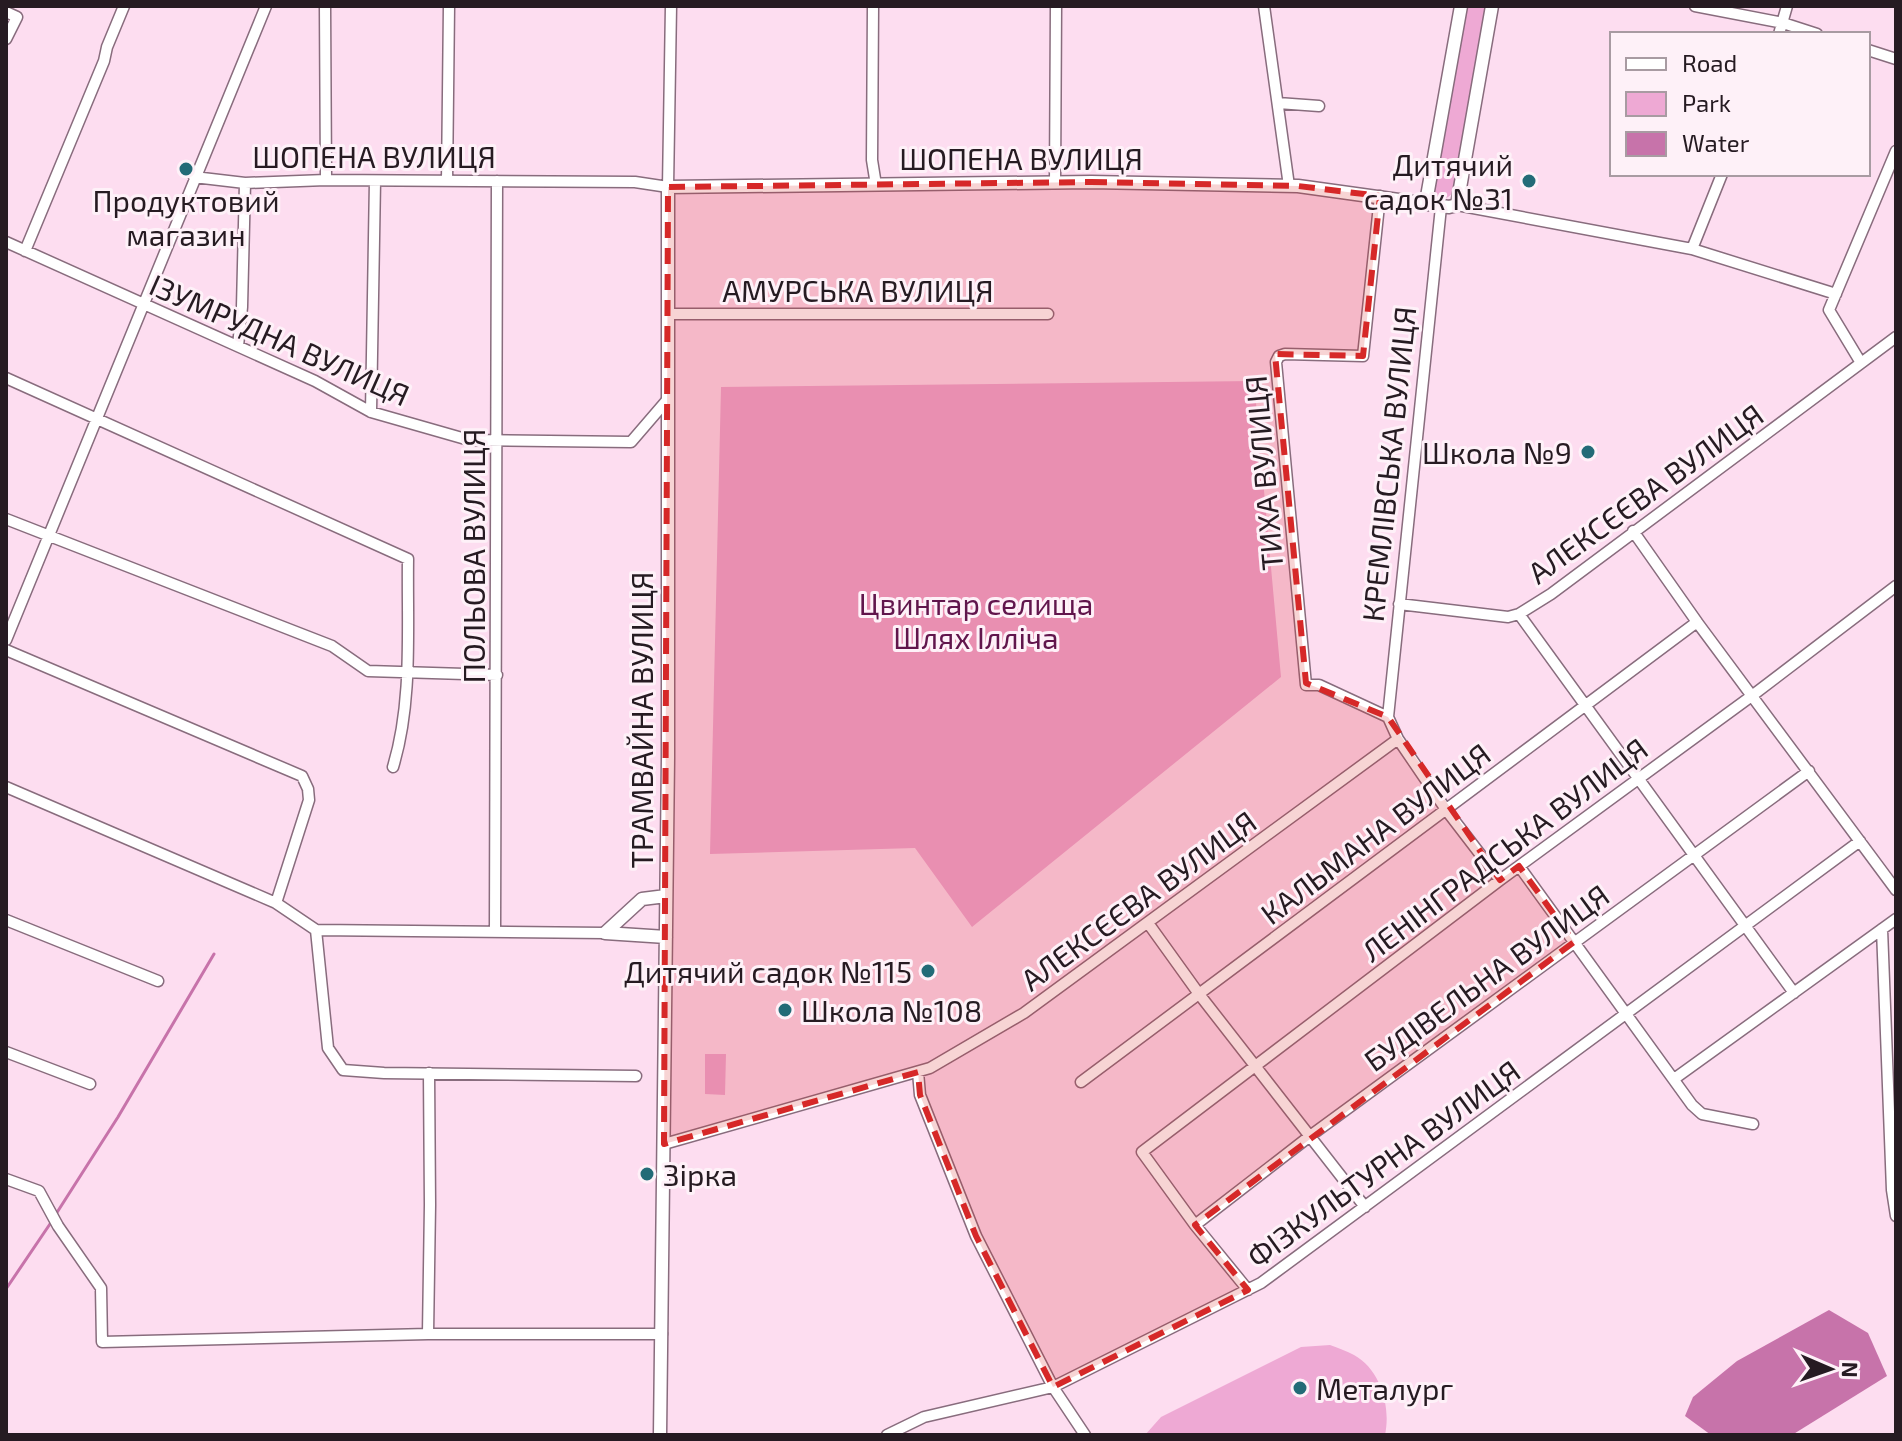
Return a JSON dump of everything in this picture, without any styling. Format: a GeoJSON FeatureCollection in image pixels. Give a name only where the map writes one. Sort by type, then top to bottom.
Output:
{"type":"FeatureCollection","features":[{"type":"Feature","properties":{"kind":"street"},"geometry":{"type":"LineString","coordinates":[[25,251],[124,6]]}},
{"type":"Feature","properties":{"kind":"street"},"geometry":{"type":"LineString","coordinates":[[6,640],[266,6]]}},
{"type":"Feature","properties":{"kind":"street"},"geometry":{"type":"LineString","coordinates":[[325,6],[326,180]]}},
{"type":"Feature","properties":{"kind":"street"},"geometry":{"type":"LineString","coordinates":[[447,181],[449,6]]}},
{"type":"Feature","properties":{"kind":"street","name":"ТРАМВАЙНА ВУЛИЦЯ"},"geometry":{"type":"LineString","coordinates":[[660,1435],[671,6]]}},
{"type":"Feature","properties":{"kind":"street"},"geometry":{"type":"LineString","coordinates":[[873,6],[872,160],[876,185]]}},
{"type":"Feature","properties":{"kind":"street"},"geometry":{"type":"LineString","coordinates":[[1055,183],[1056,6]]}},
{"type":"Feature","properties":{"kind":"street"},"geometry":{"type":"LineString","coordinates":[[1264,6],[1289,186]]}},
{"type":"Feature","properties":{"kind":"street"},"geometry":{"type":"LineString","coordinates":[[1426,202],[1461,6]]}},
{"type":"Feature","properties":{"kind":"street"},"geometry":{"type":"LineString","coordinates":[[1457,205],[1492,6]]}},
{"type":"Feature","properties":{"kind":"street"},"geometry":{"type":"LineString","coordinates":[[1695,6],[1805,32]]}},
{"type":"Feature","properties":{"kind":"street"},"geometry":{"type":"LineString","coordinates":[[1781,28],[1787,6]]}},
{"type":"Feature","properties":{"kind":"street"},"geometry":{"type":"LineString","coordinates":[[6,12],[17,17],[6,39]]}},
{"type":"Feature","properties":{"kind":"street"},"geometry":{"type":"LineString","coordinates":[[1870,51],[1896,59]]}},
{"type":"Feature","properties":{"kind":"street"},"geometry":{"type":"LineString","coordinates":[[1278,103],[1319,106]]}},
{"type":"Feature","properties":{"kind":"street"},"geometry":{"type":"LineString","coordinates":[[1861,363],[1829,310],[1896,151]]}},
{"type":"Feature","properties":{"kind":"street"},"geometry":{"type":"LineString","coordinates":[[1692,249],[1721,176]]}},
{"type":"Feature","properties":{"kind":"street","name":"ШОПЕНА ВУЛИЦЯ"},"geometry":{"type":"LineString","coordinates":[[194,177],[245,183],[326,180],[635,182],[668,187],[1055,183],[1289,186],[1426,202],[1441,207],[1457,205],[1692,249],[1836,294]]}},
{"type":"Feature","properties":{"kind":"street"},"geometry":{"type":"LineString","coordinates":[[371,412],[375,181]]}},
{"type":"Feature","properties":{"kind":"street","name":"ПОЛЬОВА ВУЛИЦЯ"},"geometry":{"type":"LineString","coordinates":[[495,931],[497,181]]}},
{"type":"Feature","properties":{"kind":"street"},"geometry":{"type":"LineString","coordinates":[[238,346],[245,183]]}},
{"type":"Feature","properties":{"kind":"street","name":"ТИХА ВУЛИЦЯ"},"geometry":{"type":"LineString","coordinates":[[1380,196],[1363,356],[1285,354],[1279,356],[1276,362],[1306,685],[1319,685],[1389,721]]}},
{"type":"Feature","properties":{"kind":"street","name":"КРЕМЛІВСЬКА ВУЛИЦЯ"},"geometry":{"type":"LineString","coordinates":[[1389,721],[1441,207]]}},
{"type":"Feature","properties":{"kind":"street","name":"ІЗУМРУДНА ВУЛИЦЯ"},"geometry":{"type":"LineString","coordinates":[[6,242],[315,381],[371,412],[469,440],[631,442],[668,399]]}},
{"type":"Feature","properties":{"kind":"street","name":"АМУРСЬКА ВУЛИЦЯ"},"geometry":{"type":"LineString","coordinates":[[668,314],[1048,314]]}},
{"type":"Feature","properties":{"kind":"street","name":"АЛЕКСЄЄВА ВУЛИЦЯ"},"geometry":{"type":"LineString","coordinates":[[1399,604],[1495,617],[1519,614],[1551,594],[1896,337]]}},
{"type":"Feature","properties":{"kind":"street"},"geometry":{"type":"LineString","coordinates":[[6,378],[408,559],[407,673],[402,736],[393,767]]}},
{"type":"Feature","properties":{"kind":"street"},"geometry":{"type":"LineString","coordinates":[[6,519],[332,646],[368,671],[497,675]]}},
{"type":"Feature","properties":{"kind":"street"},"geometry":{"type":"LineString","coordinates":[[1633,531],[1896,890]]}},
{"type":"Feature","properties":{"kind":"street","name":"ЛЕНІНГРАДСЬКА ВУЛИЦЯ"},"geometry":{"type":"LineString","coordinates":[[1195,1225],[1142,1152],[1500,880],[1896,586]]}},
{"type":"Feature","properties":{"kind":"street"},"geometry":{"type":"LineString","coordinates":[[1519,614],[1794,993]]}},
{"type":"Feature","properties":{"kind":"street","name":"КАЛЬМАНА ВУЛИЦЯ"},"geometry":{"type":"LineString","coordinates":[[1081,1082],[1697,622]]}},
{"type":"Feature","properties":{"kind":"street"},"geometry":{"type":"LineString","coordinates":[[6,650],[302,776],[309,800],[276,903]]}},
{"type":"Feature","properties":{"kind":"street"},"geometry":{"type":"LineString","coordinates":[[1389,721],[1447,811],[1500,880]]}},
{"type":"Feature","properties":{"kind":"street","name":"АЛЕКСЄЄВА ВУЛИЦЯ"},"geometry":{"type":"LineString","coordinates":[[664,1144],[930,1068],[1024,1013],[1398,739]]}},
{"type":"Feature","properties":{"kind":"street","name":"БУДІВЕЛЬНА ВУЛИЦЯ"},"geometry":{"type":"LineString","coordinates":[[1195,1225],[1310,1136],[1809,771]]}},
{"type":"Feature","properties":{"kind":"street"},"geometry":{"type":"LineString","coordinates":[[6,787],[276,903],[316,930],[605,933],[666,937]]}},
{"type":"Feature","properties":{"kind":"street","name":"ФIЗКУЛЬТУРНА ВУЛИЦЯ"},"geometry":{"type":"LineString","coordinates":[[887,1435],[924,1417],[1053,1387],[1261,1283],[1860,841]]}},
{"type":"Feature","properties":{"kind":"street"},"geometry":{"type":"LineString","coordinates":[[1519,866],[1692,1105],[1702,1114],[1753,1124]]}},
{"type":"Feature","properties":{"kind":"street"},"geometry":{"type":"LineString","coordinates":[[605,933],[642,899],[666,896]]}},
{"type":"Feature","properties":{"kind":"street"},"geometry":{"type":"LineString","coordinates":[[1674,1079],[1896,919]]}},
{"type":"Feature","properties":{"kind":"street"},"geometry":{"type":"LineString","coordinates":[[6,920],[158,981]]}},
{"type":"Feature","properties":{"kind":"street"},"geometry":{"type":"LineString","coordinates":[[1148,923],[1199,994],[1365,1207]]}},
{"type":"Feature","properties":{"kind":"street"},"geometry":{"type":"LineString","coordinates":[[1882,929],[1892,1190],[1896,1216]]}},
{"type":"Feature","properties":{"kind":"street"},"geometry":{"type":"LineString","coordinates":[[316,930],[328,1048],[343,1070],[636,1076]]}},
{"type":"Feature","properties":{"kind":"street"},"geometry":{"type":"LineString","coordinates":[[6,1052],[90,1084]]}},
{"type":"Feature","properties":{"kind":"street"},"geometry":{"type":"LineString","coordinates":[[918,1072],[920,1095],[976,1236],[1053,1387],[1085,1435]]}},
{"type":"Feature","properties":{"kind":"street"},"geometry":{"type":"LineString","coordinates":[[428,1334],[429,1073]]}},
{"type":"Feature","properties":{"kind":"street"},"geometry":{"type":"LineString","coordinates":[[6,1179],[39,1191],[58,1226],[101,1288],[102,1342],[428,1334],[662,1334]]}},
{"type":"Feature","properties":{"kind":"street"},"geometry":{"type":"LineString","coordinates":[[1195,1225],[1248,1290]]}},
{"type":"Feature","properties":{"kind":"highlighted area"},"geometry":{"type":"Polygon","coordinates":[[[1091,182],[1298,186],[1380,196],[1363,356],[1275,354],[1306,683],[1388,717],[1500,880],[1519,866],[1574,942],[1195,1225],[1248,1290],[1053,1387],[976,1236],[920,1095],[918,1072],[664,1144],[668,187],[1091,182]]]}},
{"type":"Feature","properties":{"kind":"green space"},"geometry":{"type":"Polygon","coordinates":[[[1467,6],[1486,6],[1452,194],[1444,200],[1434,194],[1467,6]]]}},
{"type":"Feature","properties":{"kind":"green space","name":"Цвинтар селища Шлях Ілліча"},"geometry":{"type":"Polygon","coordinates":[[[1254,381],[1281,677],[972,927],[915,848],[710,854],[721,387],[1254,381]]]}},
{"type":"Feature","properties":{"kind":"green space"},"geometry":{"type":"Polygon","coordinates":[[[705,1054],[726,1054],[725,1095],[705,1094],[705,1054]]]}},
{"type":"Feature","properties":{"kind":"green space","name":"Металург"},"geometry":{"type":"Polygon","coordinates":[[[1330,1345],[1351,1354],[1371,1370],[1385,1401],[1385,1435],[1145,1435],[1161,1417],[1301,1347],[1330,1345]]]}},
{"type":"Feature","properties":{"kind":"water"},"geometry":{"type":"Polygon","coordinates":[[[1829,1310],[1868,1333],[1887,1376],[1792,1435],[1711,1435],[1685,1416],[1693,1397],[1737,1361],[1829,1310]]]}},
{"type":"Feature","properties":{"kind":"waterway"},"geometry":{"type":"LineString","coordinates":[[56,1214],[118,1117],[214,954]]}},
{"type":"Feature","properties":{"kind":"waterway"},"geometry":{"type":"LineString","coordinates":[[6,1289],[52,1221]]}},
{"type":"Feature","properties":{"kind":"place","name":"Продуктовий магазин"},"geometry":{"type":"Point","coordinates":[186,169]}},
{"type":"Feature","properties":{"kind":"place","name":"Дитячий садок №31"},"geometry":{"type":"Point","coordinates":[1529,181]}},
{"type":"Feature","properties":{"kind":"place","name":"Школа №9"},"geometry":{"type":"Point","coordinates":[1588,452]}},
{"type":"Feature","properties":{"kind":"place","name":"Дитячий садок №115"},"geometry":{"type":"Point","coordinates":[928,971]}},
{"type":"Feature","properties":{"kind":"place","name":"Школа №108"},"geometry":{"type":"Point","coordinates":[785,1010]}},
{"type":"Feature","properties":{"kind":"place","name":"Зірка"},"geometry":{"type":"Point","coordinates":[647,1174]}},
{"type":"Feature","properties":{"kind":"place","name":"Металург"},"geometry":{"type":"Point","coordinates":[1300,1388]}}]}
